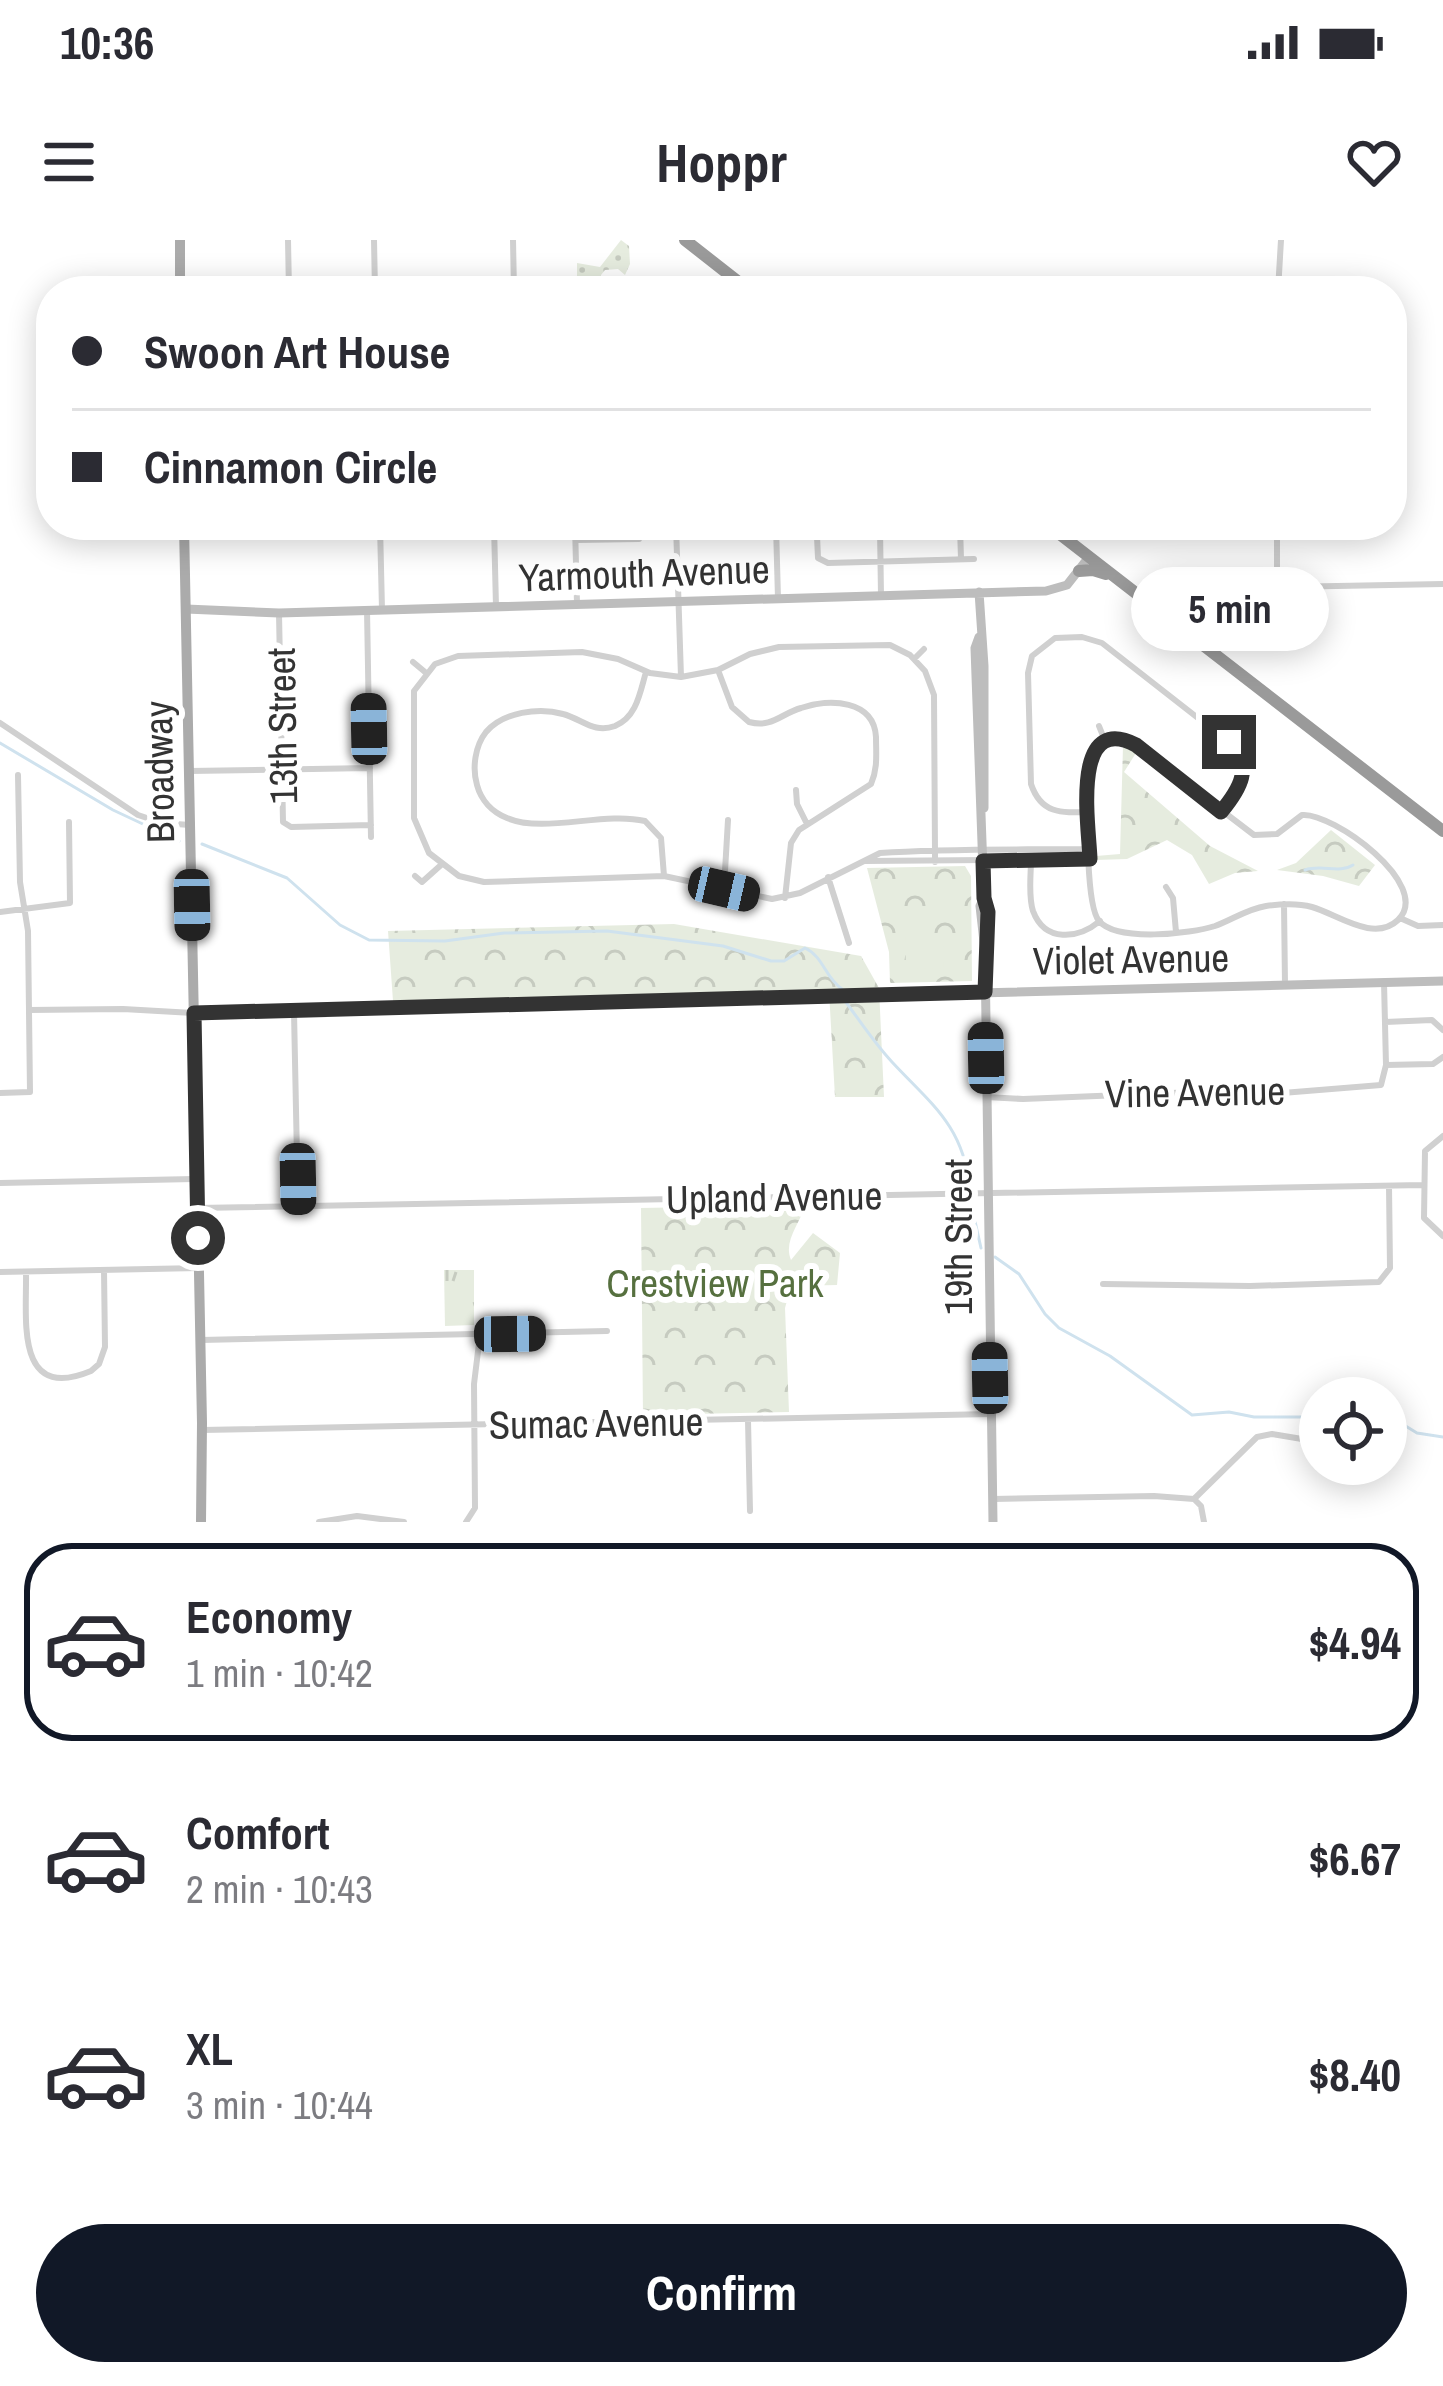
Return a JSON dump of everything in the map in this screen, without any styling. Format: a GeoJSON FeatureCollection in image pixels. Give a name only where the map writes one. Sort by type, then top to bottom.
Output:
{"type":"FeatureCollection","features":[{"type":"Feature","properties":{"kind":"highway"},"geometry":{"type":"LineString","coordinates":[[675,240],[701,253]]}},
{"type":"Feature","properties":{"kind":"highway"},"geometry":{"type":"LineString","coordinates":[[685,240],[731,276]]}},
{"type":"Feature","properties":{"kind":"highway"},"geometry":{"type":"LineString","coordinates":[[1067,540],[1443,831]]}},
{"type":"Feature","properties":{"kind":"highway"},"geometry":{"type":"LineString","coordinates":[[1079,571],[1093,569],[1118,580]]}},
{"type":"Feature","properties":{"kind":"main road"},"geometry":{"type":"LineString","coordinates":[[179,240],[180,276]]}},
{"type":"Feature","properties":{"kind":"main road","name":"Broadway"},"geometry":{"type":"LineString","coordinates":[[184,540],[201,1522]]}},
{"type":"Feature","properties":{"kind":"street"},"geometry":{"type":"LineString","coordinates":[[288,240],[289,276]]}},
{"type":"Feature","properties":{"kind":"street"},"geometry":{"type":"LineString","coordinates":[[374,240],[375,276]]}},
{"type":"Feature","properties":{"kind":"street"},"geometry":{"type":"LineString","coordinates":[[513,240],[514,276]]}},
{"type":"Feature","properties":{"kind":"street"},"geometry":{"type":"LineString","coordinates":[[1279,276],[1281,240]]}},
{"type":"Feature","properties":{"kind":"street"},"geometry":{"type":"LineString","coordinates":[[380,540],[382,610]]}},
{"type":"Feature","properties":{"kind":"street"},"geometry":{"type":"LineString","coordinates":[[494,540],[496,607]]}},
{"type":"Feature","properties":{"kind":"street"},"geometry":{"type":"LineString","coordinates":[[576,540],[577,604]]}},
{"type":"Feature","properties":{"kind":"street"},"geometry":{"type":"LineString","coordinates":[[676,540],[681,676]]}},
{"type":"Feature","properties":{"kind":"street"},"geometry":{"type":"LineString","coordinates":[[776,540],[778,599]]}},
{"type":"Feature","properties":{"kind":"street"},"geometry":{"type":"LineString","coordinates":[[817,540],[818,558],[825,563],[974,559]]}},
{"type":"Feature","properties":{"kind":"street"},"geometry":{"type":"LineString","coordinates":[[880,540],[881,596]]}},
{"type":"Feature","properties":{"kind":"street"},"geometry":{"type":"LineString","coordinates":[[960,540],[961,559]]}},
{"type":"Feature","properties":{"kind":"street"},"geometry":{"type":"LineString","coordinates":[[1276,540],[1277,587]]}},
{"type":"Feature","properties":{"kind":"street"},"geometry":{"type":"LineString","coordinates":[[1079,571],[1089,557]]}},
{"type":"Feature","properties":{"kind":"street","name":"Yarmouth Avenue"},"geometry":{"type":"LineString","coordinates":[[186,609],[279,613],[1054,590],[1067,585],[1079,571]]}},
{"type":"Feature","properties":{"kind":"street"},"geometry":{"type":"LineString","coordinates":[[1169,620],[1210,591],[1443,584]]}},
{"type":"Feature","properties":{"kind":"street","name":"19th Street"},"geometry":{"type":"LineString","coordinates":[[979,592],[975,671],[984,898],[980,922],[985,951],[993,1522]]}},
{"type":"Feature","properties":{"kind":"street"},"geometry":{"type":"LineString","coordinates":[[367,610],[371,838]]}},
{"type":"Feature","properties":{"kind":"street","name":"13th Street"},"geometry":{"type":"LineString","coordinates":[[279,613],[285,825],[371,825]]}},
{"type":"Feature","properties":{"kind":"street"},"geometry":{"type":"LineString","coordinates":[[1089,812],[1056,812],[1038,806],[1030,780],[1028,674],[1036,645],[1062,637],[1097,640],[1235,747],[1246,765],[1240,787],[1221,812]]}},
{"type":"Feature","properties":{"kind":"street"},"geometry":{"type":"LineString","coordinates":[[935,862],[935,852],[934,695],[925,671],[900,649],[875,644],[779,647],[733,659],[718,670],[681,676],[646,672],[617,659],[582,652],[458,656],[425,672],[411,704],[414,818],[422,842],[441,865],[459,876],[484,882],[664,876],[785,898],[880,853],[935,852],[983,856]]}},
{"type":"Feature","properties":{"kind":"street"},"geometry":{"type":"LineString","coordinates":[[914,659],[924,649]]}},
{"type":"Feature","properties":{"kind":"street"},"geometry":{"type":"LineString","coordinates":[[413,662],[425,672]]}},
{"type":"Feature","properties":{"kind":"street"},"geometry":{"type":"LineString","coordinates":[[718,670],[732,707],[749,722],[774,723],[812,705],[850,704],[871,717],[875,726],[877,766],[872,784],[807,824],[791,843],[785,898]]}},
{"type":"Feature","properties":{"kind":"street"},"geometry":{"type":"LineString","coordinates":[[646,672],[634,709],[609,728],[592,728],[552,712],[516,714],[497,722],[478,747],[476,780],[490,807],[510,820],[644,821],[661,838],[664,876]]}},
{"type":"Feature","properties":{"kind":"street"},"geometry":{"type":"LineString","coordinates":[[0,723],[138,815],[190,825]]}},
{"type":"Feature","properties":{"kind":"street"},"geometry":{"type":"LineString","coordinates":[[1099,726],[1106,741]]}},
{"type":"Feature","properties":{"kind":"street"},"geometry":{"type":"LineString","coordinates":[[1127,740],[1136,745],[1221,812],[1249,833],[1266,837],[1306,811],[1324,817],[1397,874],[1406,894],[1400,918],[1389,926],[1369,929],[1312,907],[1284,904],[1252,909],[1212,927],[1176,932],[1122,933],[1100,921],[1092,907],[1089,760],[1106,741],[1127,740]]}},
{"type":"Feature","properties":{"kind":"street"},"geometry":{"type":"LineString","coordinates":[[189,770],[370,768]]}},
{"type":"Feature","properties":{"kind":"street"},"geometry":{"type":"LineString","coordinates":[[0,1093],[29,1092],[28,931],[18,775]]}},
{"type":"Feature","properties":{"kind":"street"},"geometry":{"type":"LineString","coordinates":[[796,790],[807,824]]}},
{"type":"Feature","properties":{"kind":"street"},"geometry":{"type":"LineString","coordinates":[[724,889],[728,820]]}},
{"type":"Feature","properties":{"kind":"street"},"geometry":{"type":"LineString","coordinates":[[0,912],[70,903],[69,822]]}},
{"type":"Feature","properties":{"kind":"street"},"geometry":{"type":"LineString","coordinates":[[861,860],[935,862],[1090,849]]}},
{"type":"Feature","properties":{"kind":"street"},"geometry":{"type":"LineString","coordinates":[[1031,855],[1090,859]]}},
{"type":"Feature","properties":{"kind":"street"},"geometry":{"type":"LineString","coordinates":[[1031,855],[1032,908],[1042,930],[1068,936],[1100,921]]}},
{"type":"Feature","properties":{"kind":"street"},"geometry":{"type":"LineString","coordinates":[[415,876],[422,882],[441,865]]}},
{"type":"Feature","properties":{"kind":"street"},"geometry":{"type":"LineString","coordinates":[[828,878],[850,943]]}},
{"type":"Feature","properties":{"kind":"street"},"geometry":{"type":"LineString","coordinates":[[1166,887],[1173,898],[1176,932]]}},
{"type":"Feature","properties":{"kind":"street"},"geometry":{"type":"LineString","coordinates":[[1284,904],[1285,985]]}},
{"type":"Feature","properties":{"kind":"street"},"geometry":{"type":"LineString","coordinates":[[1400,918],[1418,926],[1443,925]]}},
{"type":"Feature","properties":{"kind":"street","name":"Violet Avenue"},"geometry":{"type":"LineString","coordinates":[[29,1010],[194,1013],[1443,981]]}},
{"type":"Feature","properties":{"kind":"street"},"geometry":{"type":"LineString","coordinates":[[1384,982],[1386,1065],[1433,1064],[1443,1057]]}},
{"type":"Feature","properties":{"kind":"street"},"geometry":{"type":"LineString","coordinates":[[294,1010],[298,1207]]}},
{"type":"Feature","properties":{"kind":"street"},"geometry":{"type":"LineString","coordinates":[[1385,1022],[1432,1020],[1443,1030]]}},
{"type":"Feature","properties":{"kind":"street","name":"Vine Avenue"},"geometry":{"type":"LineString","coordinates":[[986,1097],[1259,1095],[1372,1088],[1382,1085],[1386,1065]]}},
{"type":"Feature","properties":{"kind":"street"},"geometry":{"type":"LineString","coordinates":[[1443,1136],[1425,1151],[1423,1185],[1424,1218],[1443,1236]]}},
{"type":"Feature","properties":{"kind":"street"},"geometry":{"type":"LineString","coordinates":[[0,1184],[196,1179]]}},
{"type":"Feature","properties":{"kind":"street","name":"Upland Avenue"},"geometry":{"type":"LineString","coordinates":[[197,1208],[1423,1185]]}},
{"type":"Feature","properties":{"kind":"street"},"geometry":{"type":"LineString","coordinates":[[1103,1284],[1379,1282],[1390,1268],[1389,1186]]}},
{"type":"Feature","properties":{"kind":"street"},"geometry":{"type":"LineString","coordinates":[[0,1272],[199,1268]]}},
{"type":"Feature","properties":{"kind":"street"},"geometry":{"type":"LineString","coordinates":[[26,1272],[28,1350],[40,1371],[56,1377],[92,1371],[104,1354],[104,1270]]}},
{"type":"Feature","properties":{"kind":"street"},"geometry":{"type":"LineString","coordinates":[[201,1340],[607,1331]]}},
{"type":"Feature","properties":{"kind":"street"},"geometry":{"type":"LineString","coordinates":[[465,1522],[475,1508],[475,1366],[480,1335]]}},
{"type":"Feature","properties":{"kind":"street","name":"Sumac Avenue"},"geometry":{"type":"LineString","coordinates":[[202,1430],[991,1414]]}},
{"type":"Feature","properties":{"kind":"street"},"geometry":{"type":"LineString","coordinates":[[748,1420],[750,1511]]}},
{"type":"Feature","properties":{"kind":"street"},"geometry":{"type":"LineString","coordinates":[[1194,1499],[1257,1437],[1299,1438]]}},
{"type":"Feature","properties":{"kind":"street"},"geometry":{"type":"LineString","coordinates":[[993,1499],[1194,1499],[1201,1506],[1204,1522]]}},
{"type":"Feature","properties":{"kind":"street"},"geometry":{"type":"LineString","coordinates":[[319,1522],[357,1516],[404,1522]]}},
{"type":"Feature","properties":{"kind":"green space"},"geometry":{"type":"Polygon","coordinates":[[[621,240],[629,246],[625,275],[618,269],[605,270],[601,276],[577,276],[577,263],[600,267],[621,240]]]}},
{"type":"Feature","properties":{"kind":"green space"},"geometry":{"type":"Polygon","coordinates":[[[1123,746],[1136,753],[1124,772],[1210,846],[1258,871],[1235,873],[1209,884],[1192,855],[1167,840],[1127,859],[1096,860],[1096,856],[1120,854],[1123,746]]]}},
{"type":"Feature","properties":{"kind":"green space"},"geometry":{"type":"Polygon","coordinates":[[[1331,830],[1375,865],[1359,886],[1277,870],[1296,863],[1331,830]]]}},
{"type":"Feature","properties":{"kind":"green space"},"geometry":{"type":"Polygon","coordinates":[[[965,866],[971,876],[972,981],[890,983],[889,952],[867,868],[965,866]]]}},
{"type":"Feature","properties":{"kind":"green space"},"geometry":{"type":"Polygon","coordinates":[[[674,924],[861,956],[879,988],[884,1097],[835,1097],[829,991],[393,1001],[388,931],[674,924]]]}},
{"type":"Feature","properties":{"kind":"green space"},"geometry":{"type":"Polygon","coordinates":[[[943,935],[944,968],[906,969],[905,937],[943,935]]]}},
{"type":"Feature","properties":{"kind":"green space","name":"Crestview Park"},"geometry":{"type":"Polygon","coordinates":[[[805,1205],[791,1239],[791,1260],[813,1233],[840,1253],[837,1285],[791,1286],[785,1308],[789,1412],[643,1415],[641,1208],[805,1205]]]}},
{"type":"Feature","properties":{"kind":"green space"},"geometry":{"type":"Polygon","coordinates":[[[444,1270],[474,1270],[474,1325],[445,1326],[444,1270]]]}},
{"type":"Feature","properties":{"kind":"waterway"},"geometry":{"type":"LineString","coordinates":[[0,743],[113,810],[179,841]]}},
{"type":"Feature","properties":{"kind":"waterway"},"geometry":{"type":"LineString","coordinates":[[202,844],[287,878],[340,925],[369,940],[445,941],[504,933],[607,931],[723,946],[771,961],[784,961],[805,948],[842,989]]}},
{"type":"Feature","properties":{"kind":"waterway"},"geometry":{"type":"LineString","coordinates":[[1305,870],[1353,865]]}},
{"type":"Feature","properties":{"kind":"waterway"},"geometry":{"type":"LineString","coordinates":[[845,1001],[943,1117],[960,1148],[970,1188]]}},
{"type":"Feature","properties":{"kind":"waterway"},"geometry":{"type":"LineString","coordinates":[[970,1199],[981,1248]]}},
{"type":"Feature","properties":{"kind":"waterway"},"geometry":{"type":"LineString","coordinates":[[995,1257],[1019,1274],[1059,1328],[1110,1356],[1192,1415],[1229,1412],[1299,1417]]}},
{"type":"Feature","properties":{"kind":"waterway"},"geometry":{"type":"LineString","coordinates":[[1407,1427],[1443,1437]]}},
{"type":"Feature","properties":{"kind":"route"},"geometry":{"type":"LineString","coordinates":[[198,1238],[194,1013],[985,992],[989,940],[983,861],[1090,859],[1088,766],[1094,750],[1106,741],[1127,740],[1136,745],[1221,812],[1243,776],[1241,758],[1229,742]]}}]}
